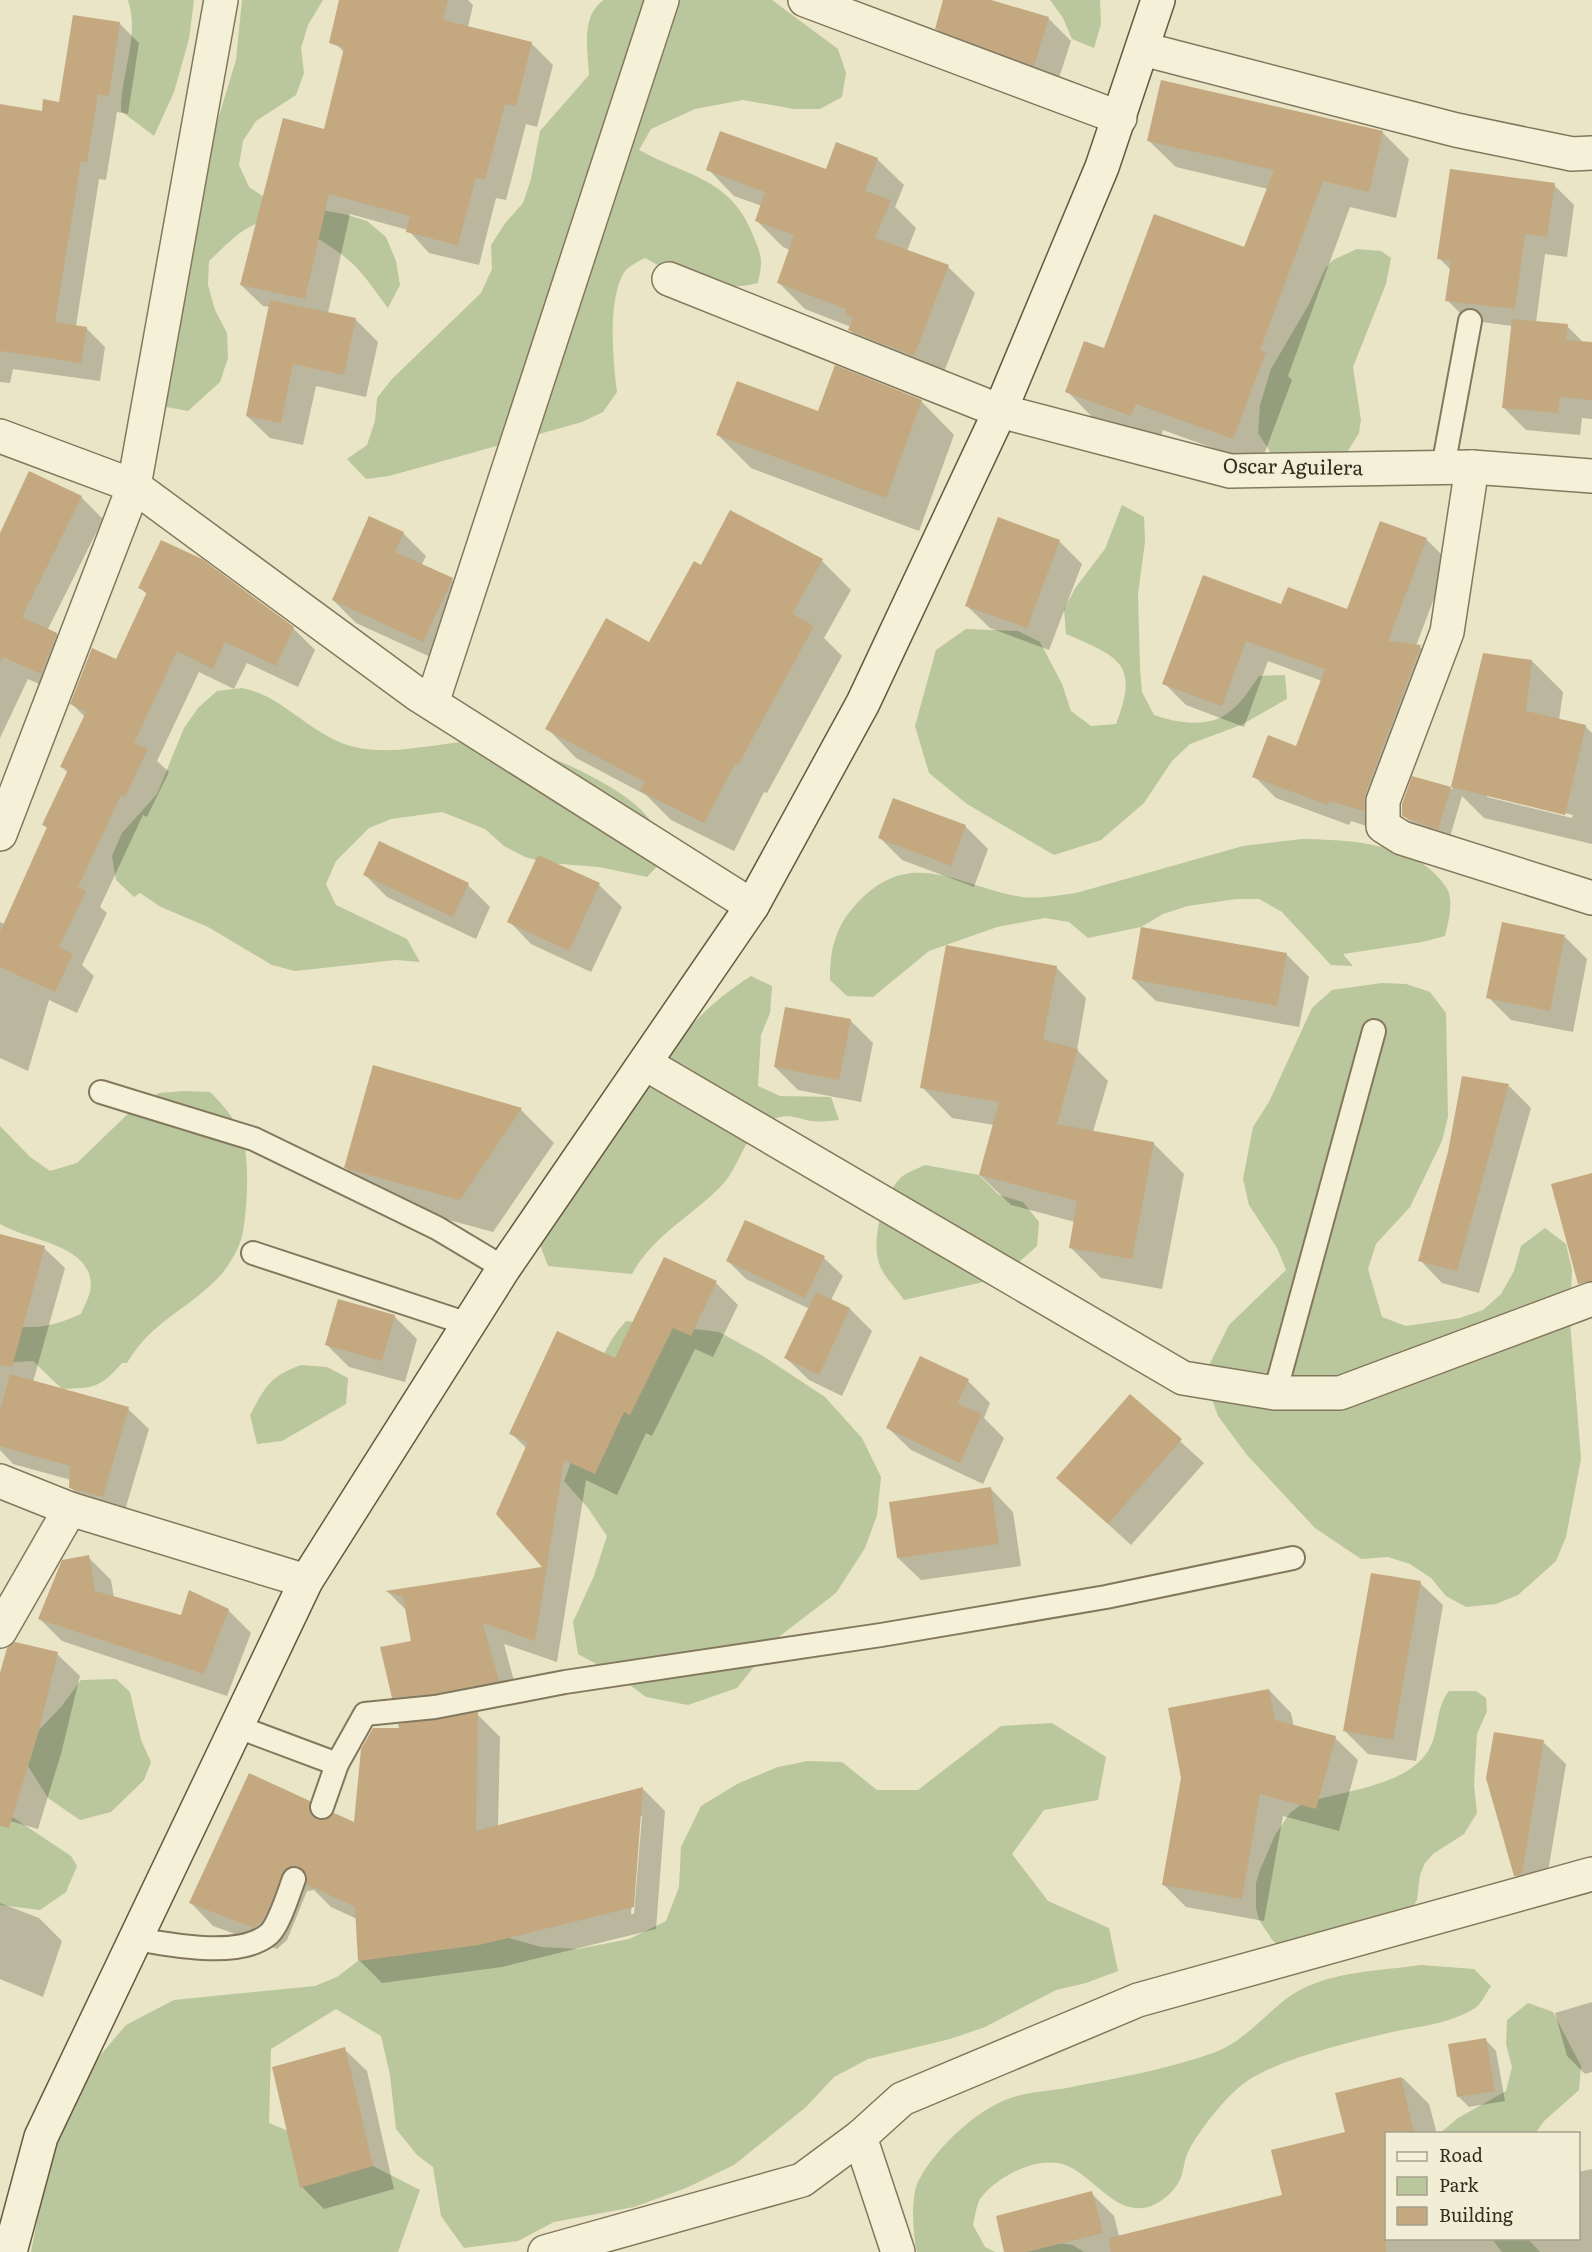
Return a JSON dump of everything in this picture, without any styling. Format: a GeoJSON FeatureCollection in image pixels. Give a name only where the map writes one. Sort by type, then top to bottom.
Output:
{"type":"FeatureCollection","features":[{"type":"Feature","properties":{"kind":"street"},"geometry":{"type":"LineString","coordinates":[[0,834],[134,486],[221,0]]}},
{"type":"Feature","properties":{"kind":"street"},"geometry":{"type":"LineString","coordinates":[[432,703],[662,0]]}},
{"type":"Feature","properties":{"kind":"street"},"geometry":{"type":"LineString","coordinates":[[805,0],[1120,118]]}},
{"type":"Feature","properties":{"kind":"street"},"geometry":{"type":"LineString","coordinates":[[10,2252],[41,2137],[306,1581],[504,1268],[646,1064],[752,906],[863,703],[1000,411],[1120,118],[1158,0]]}},
{"type":"Feature","properties":{"kind":"street"},"geometry":{"type":"LineString","coordinates":[[1143,49],[1456,130],[1572,154],[1592,153]]}},
{"type":"Feature","properties":{"kind":"street","name":"Oscar Aguilera"},"geometry":{"type":"LineString","coordinates":[[669,279],[1000,411],[1230,471],[1457,467],[1592,476]]}},
{"type":"Feature","properties":{"kind":"street"},"geometry":{"type":"LineString","coordinates":[[0,436],[134,486],[432,703],[752,906]]}},
{"type":"Feature","properties":{"kind":"street"},"geometry":{"type":"LineString","coordinates":[[1457,467],[1447,632],[1383,801],[1383,826],[1402,838],[1592,898]]}},
{"type":"Feature","properties":{"kind":"street"},"geometry":{"type":"LineString","coordinates":[[646,1064],[1183,1378],[1275,1394],[1340,1393],[1592,1299]]}},
{"type":"Feature","properties":{"kind":"street"},"geometry":{"type":"LineString","coordinates":[[0,1481],[70,1509],[306,1581]]}},
{"type":"Feature","properties":{"kind":"street"},"geometry":{"type":"LineString","coordinates":[[0,1631],[70,1509]]}},
{"type":"Feature","properties":{"kind":"street"},"geometry":{"type":"LineString","coordinates":[[545,2252],[802,2180],[860,2137],[902,2099],[1138,2000],[1592,1874]]}},
{"type":"Feature","properties":{"kind":"street"},"geometry":{"type":"LineString","coordinates":[[860,2137],[898,2252]]}},
{"type":"Feature","properties":{"kind":"lane"},"geometry":{"type":"LineString","coordinates":[[1457,467],[1470,321]]}},
{"type":"Feature","properties":{"kind":"lane"},"geometry":{"type":"LineString","coordinates":[[1275,1394],[1374,1031]]}},
{"type":"Feature","properties":{"kind":"lane"},"geometry":{"type":"LineString","coordinates":[[101,1092],[254,1139],[437,1228],[504,1268]]}},
{"type":"Feature","properties":{"kind":"lane"},"geometry":{"type":"LineString","coordinates":[[253,1253],[468,1324]]}},
{"type":"Feature","properties":{"kind":"lane"},"geometry":{"type":"LineString","coordinates":[[322,1807],[337,1764],[364,1714],[435,1707],[565,1682],[881,1635],[1106,1597],[1293,1557]]}},
{"type":"Feature","properties":{"kind":"lane"},"geometry":{"type":"LineString","coordinates":[[238,1726],[337,1764]]}},
{"type":"Feature","properties":{"kind":"lane"},"geometry":{"type":"LineString","coordinates":[[136,1939],[175,1945],[212,1947],[242,1946],[258,1941],[270,1933],[294,1879]]}},
{"type":"Feature","properties":{"kind":"green space"},"geometry":{"type":"Polygon","coordinates":[[[128,0],[194,0],[189,39],[174,92],[154,136],[121,111],[132,27],[128,0]]]}},
{"type":"Feature","properties":{"kind":"green space"},"geometry":{"type":"Polygon","coordinates":[[[242,0],[323,0],[308,25],[301,48],[304,73],[296,95],[256,121],[243,141],[239,165],[249,187],[270,201],[344,214],[367,221],[386,237],[396,261],[400,285],[388,308],[350,261],[316,237],[291,225],[269,221],[260,222],[244,230],[209,261],[208,285],[215,310],[227,333],[228,358],[220,382],[188,411],[161,406],[206,159],[236,60],[242,0]]]}},
{"type":"Feature","properties":{"kind":"green space"},"geometry":{"type":"Polygon","coordinates":[[[604,0],[772,0],[838,49],[846,73],[842,97],[820,109],[794,109],[743,100],[695,109],[651,129],[639,150],[705,181],[733,201],[744,216],[758,248],[761,263],[758,283],[727,287],[699,283],[673,273],[645,258],[627,269],[619,283],[613,330],[617,392],[603,412],[582,422],[389,476],[366,479],[347,459],[367,445],[375,421],[377,398],[392,379],[481,293],[492,269],[491,245],[506,222],[523,203],[531,179],[540,131],[589,75],[588,24],[596,7],[604,0]]]}},
{"type":"Feature","properties":{"kind":"green space"},"geometry":{"type":"Polygon","coordinates":[[[1050,0],[1100,0],[1101,24],[1094,48],[1072,39],[1063,18],[1050,0]]]}},
{"type":"Feature","properties":{"kind":"green space"},"geometry":{"type":"Polygon","coordinates":[[[1357,249],[1381,251],[1391,258],[1386,284],[1353,367],[1361,420],[1359,433],[1346,454],[1283,458],[1271,453],[1258,433],[1260,405],[1271,369],[1309,304],[1325,269],[1333,260],[1357,249]]]}},
{"type":"Feature","properties":{"kind":"green space"},"geometry":{"type":"Polygon","coordinates":[[[1122,505],[1144,517],[1145,542],[1138,594],[1140,668],[1142,692],[1154,715],[1192,723],[1220,718],[1237,705],[1259,676],[1285,675],[1287,699],[1241,725],[1190,744],[1172,761],[1144,803],[1101,840],[1054,855],[967,804],[929,773],[915,726],[936,650],[966,629],[1018,631],[1040,642],[1062,684],[1071,711],[1091,726],[1116,724],[1126,687],[1120,664],[1099,649],[1066,634],[1064,609],[1076,587],[1105,549],[1122,505]]]}},
{"type":"Feature","properties":{"kind":"green space"},"geometry":{"type":"Polygon","coordinates":[[[242,688],[268,697],[335,740],[359,748],[391,750],[486,741],[524,748],[547,756],[594,778],[632,802],[652,824],[663,860],[647,877],[599,867],[548,863],[525,857],[504,846],[485,829],[442,812],[391,819],[369,828],[336,861],[326,884],[336,905],[407,939],[420,962],[396,960],[295,971],[272,965],[208,927],[161,907],[140,893],[134,897],[116,880],[112,856],[122,833],[157,794],[184,728],[198,708],[217,691],[242,688]]]}},
{"type":"Feature","properties":{"kind":"green space"},"geometry":{"type":"Polygon","coordinates":[[[1302,839],[1380,846],[1418,861],[1433,872],[1449,892],[1450,911],[1445,936],[1422,942],[1343,954],[1353,966],[1331,965],[1282,912],[1259,899],[1236,899],[1188,906],[1163,914],[1141,927],[1088,938],[1069,922],[1045,918],[997,927],[929,951],[873,997],[847,996],[830,980],[833,947],[845,919],[859,901],[879,884],[899,875],[919,873],[938,875],[1022,897],[1043,897],[1076,893],[1243,846],[1302,839]]]}},
{"type":"Feature","properties":{"kind":"green space"},"geometry":{"type":"Polygon","coordinates":[[[751,976],[772,986],[770,1013],[761,1035],[758,1086],[780,1096],[831,1097],[839,1120],[814,1121],[785,1116],[760,1127],[753,1134],[723,1184],[663,1236],[641,1260],[632,1274],[548,1266],[539,1242],[668,1056],[711,1006],[751,976]]]}},
{"type":"Feature","properties":{"kind":"green space"},"geometry":{"type":"Polygon","coordinates":[[[1382,983],[1406,984],[1430,992],[1446,1013],[1448,1117],[1442,1141],[1410,1207],[1376,1244],[1368,1269],[1382,1317],[1406,1326],[1460,1318],[1483,1310],[1501,1294],[1514,1271],[1521,1246],[1545,1228],[1566,1244],[1572,1270],[1570,1321],[1581,1459],[1566,1537],[1556,1561],[1518,1595],[1496,1604],[1466,1607],[1446,1596],[1431,1578],[1410,1564],[1388,1557],[1361,1559],[1315,1528],[1247,1455],[1218,1416],[1210,1394],[1207,1369],[1229,1325],[1286,1270],[1277,1248],[1249,1205],[1243,1179],[1253,1127],[1269,1102],[1312,1008],[1332,990],[1382,983]]]}},
{"type":"Feature","properties":{"kind":"green space"},"geometry":{"type":"Polygon","coordinates":[[[210,1092],[231,1115],[246,1153],[247,1195],[243,1232],[229,1264],[205,1290],[147,1337],[127,1363],[122,1363],[96,1385],[62,1389],[33,1361],[0,1363],[7,1325],[37,1327],[81,1314],[90,1292],[90,1276],[84,1264],[73,1254],[0,1224],[0,1126],[30,1157],[50,1171],[77,1163],[135,1107],[159,1093],[210,1092]]]}},
{"type":"Feature","properties":{"kind":"green space"},"geometry":{"type":"Polygon","coordinates":[[[925,1165],[979,1175],[999,1195],[1023,1202],[1039,1222],[1037,1246],[1001,1278],[904,1300],[885,1275],[877,1256],[880,1218],[890,1193],[897,1183],[904,1175],[925,1165]]]}},
{"type":"Feature","properties":{"kind":"green space"},"geometry":{"type":"Polygon","coordinates":[[[626,1321],[719,1332],[763,1356],[825,1397],[862,1438],[881,1477],[877,1515],[865,1548],[836,1593],[776,1639],[737,1688],[688,1705],[646,1697],[615,1674],[578,1654],[573,1622],[594,1576],[607,1536],[588,1508],[564,1481],[595,1377],[613,1338],[626,1321]]]}},
{"type":"Feature","properties":{"kind":"green space"},"geometry":{"type":"Polygon","coordinates":[[[301,1365],[327,1367],[348,1378],[346,1404],[282,1441],[257,1444],[250,1415],[255,1405],[275,1378],[301,1365]]]}},
{"type":"Feature","properties":{"kind":"green space"},"geometry":{"type":"Polygon","coordinates":[[[116,1679],[130,1692],[141,1740],[151,1762],[144,1780],[111,1812],[80,1820],[48,1798],[28,1766],[39,1730],[61,1707],[81,1680],[116,1679]]]}},
{"type":"Feature","properties":{"kind":"green space"},"geometry":{"type":"Polygon","coordinates":[[[1449,1691],[1476,1691],[1486,1698],[1487,1711],[1477,1734],[1474,1785],[1477,1813],[1464,1834],[1433,1854],[1425,1863],[1420,1875],[1417,1900],[1398,1932],[1379,1951],[1346,1955],[1284,1948],[1273,1941],[1259,1920],[1256,1908],[1256,1883],[1275,1835],[1290,1813],[1302,1804],[1388,1780],[1418,1763],[1432,1744],[1441,1706],[1449,1691]]]}},
{"type":"Feature","properties":{"kind":"green space"},"geometry":{"type":"Polygon","coordinates":[[[1052,1723],[1106,1757],[1098,1800],[1044,1810],[1012,1854],[1048,1901],[1109,1928],[1118,1971],[1086,1983],[1056,1990],[985,2027],[950,2039],[868,2059],[834,2077],[806,2107],[734,2165],[686,2188],[634,2207],[554,2222],[518,2241],[464,2248],[441,2216],[433,2167],[417,2155],[396,2129],[390,2075],[381,2036],[336,2009],[271,2049],[269,2123],[373,2166],[420,2190],[398,2252],[31,2252],[43,2190],[41,2137],[87,2071],[126,2025],[174,2000],[315,1986],[337,1977],[358,1961],[407,1938],[448,1930],[509,1938],[541,1947],[578,1949],[629,1939],[666,1921],[679,1887],[681,1847],[701,1806],[739,1783],[778,1767],[808,1761],[842,1762],[877,1790],[918,1790],[1001,1726],[1052,1723]]]}},
{"type":"Feature","properties":{"kind":"green space"},"geometry":{"type":"Polygon","coordinates":[[[14,1818],[71,1856],[77,1866],[66,1892],[40,1910],[0,1905],[0,1819],[14,1818]]]}},
{"type":"Feature","properties":{"kind":"green space"},"geometry":{"type":"Polygon","coordinates":[[[1421,1965],[1474,1969],[1491,1986],[1482,2001],[1465,2014],[1317,2052],[1281,2064],[1250,2079],[1224,2102],[1207,2123],[1188,2152],[1177,2185],[1159,2202],[1148,2207],[1125,2206],[1075,2170],[1065,2165],[1042,2163],[1007,2176],[996,2183],[980,2199],[973,2225],[985,2247],[995,2252],[917,2252],[913,2205],[919,2180],[945,2144],[982,2112],[1022,2095],[1159,2069],[1213,2053],[1235,2042],[1283,2001],[1307,1986],[1339,1976],[1421,1965]]]}},
{"type":"Feature","properties":{"kind":"green space"},"geometry":{"type":"Polygon","coordinates":[[[1528,2003],[1553,2012],[1581,2066],[1579,2090],[1543,2122],[1537,2132],[1441,2132],[1458,2118],[1506,2091],[1512,2067],[1506,2044],[1507,2020],[1528,2003]]]}},
{"type":"Feature","properties":{"kind":"green space"},"geometry":{"type":"Polygon","coordinates":[[[1493,2240],[1529,2240],[1540,2252],[1502,2252],[1493,2240]]]}},
{"type":"Feature","properties":{"kind":"green space"},"geometry":{"type":"Polygon","coordinates":[[[1050,2242],[1073,2245],[1084,2252],[1014,2252],[1050,2242]]]}},
{"type":"Feature","properties":{"kind":"building"},"geometry":{"type":"Polygon","coordinates":[[[339,0],[448,0],[443,20],[532,42],[516,106],[505,104],[485,180],[476,177],[458,245],[406,232],[410,216],[329,194],[305,299],[240,285],[283,118],[324,129],[344,48],[329,43],[339,0]]]}},
{"type":"Feature","properties":{"kind":"building"},"geometry":{"type":"Polygon","coordinates":[[[943,0],[991,0],[1049,17],[1034,66],[935,29],[943,0]]]}},
{"type":"Feature","properties":{"kind":"building"},"geometry":{"type":"Polygon","coordinates":[[[73,15],[120,22],[109,96],[98,94],[87,162],[81,161],[55,322],[87,327],[81,363],[0,351],[0,104],[42,111],[43,99],[59,102],[73,15]]]}},
{"type":"Feature","properties":{"kind":"building"},"geometry":{"type":"Polygon","coordinates":[[[1161,80],[1383,131],[1369,192],[1323,181],[1260,350],[1266,352],[1233,439],[1136,404],[1131,416],[1065,392],[1084,341],[1104,348],[1154,214],[1244,247],[1274,170],[1147,141],[1161,80]]]}},
{"type":"Feature","properties":{"kind":"building"},"geometry":{"type":"Polygon","coordinates":[[[720,131],[826,169],[836,142],[878,158],[865,191],[891,200],[875,238],[949,265],[914,356],[848,330],[853,318],[845,314],[846,309],[777,283],[794,235],[755,221],[765,192],[706,170],[720,131]]]}},
{"type":"Feature","properties":{"kind":"building"},"geometry":{"type":"Polygon","coordinates":[[[1450,169],[1555,183],[1547,237],[1525,234],[1515,309],[1445,301],[1451,261],[1437,259],[1450,169]]]}},
{"type":"Feature","properties":{"kind":"building"},"geometry":{"type":"Polygon","coordinates":[[[270,300],[356,318],[344,375],[293,364],[281,423],[246,416],[270,300]]]}},
{"type":"Feature","properties":{"kind":"building"},"geometry":{"type":"Polygon","coordinates":[[[1512,319],[1568,324],[1566,340],[1592,342],[1592,400],[1560,397],[1558,413],[1502,408],[1512,319]]]}},
{"type":"Feature","properties":{"kind":"building"},"geometry":{"type":"Polygon","coordinates":[[[835,365],[922,400],[886,498],[716,435],[737,381],[818,411],[835,365]]]}},
{"type":"Feature","properties":{"kind":"building"},"geometry":{"type":"Polygon","coordinates":[[[29,471],[82,496],[22,617],[57,633],[41,674],[3,657],[0,662],[0,533],[29,471]]]}},
{"type":"Feature","properties":{"kind":"building"},"geometry":{"type":"Polygon","coordinates":[[[730,510],[823,559],[792,614],[814,626],[704,823],[640,791],[645,782],[545,729],[606,618],[649,642],[694,561],[701,565],[730,510]]]}},
{"type":"Feature","properties":{"kind":"building"},"geometry":{"type":"Polygon","coordinates":[[[369,516],[404,532],[395,552],[453,578],[423,642],[332,600],[369,516]]]}},
{"type":"Feature","properties":{"kind":"building"},"geometry":{"type":"Polygon","coordinates":[[[998,517],[1060,540],[1027,628],[965,606],[998,517]]]}},
{"type":"Feature","properties":{"kind":"building"},"geometry":{"type":"Polygon","coordinates":[[[1380,521],[1427,538],[1388,641],[1421,645],[1365,794],[1364,811],[1329,801],[1328,805],[1252,777],[1268,735],[1296,746],[1325,669],[1246,641],[1222,706],[1162,684],[1203,575],[1281,604],[1288,587],[1347,609],[1380,521]]]}},
{"type":"Feature","properties":{"kind":"building"},"geometry":{"type":"Polygon","coordinates":[[[161,540],[202,559],[294,627],[276,666],[225,642],[213,669],[177,651],[134,743],[148,749],[125,797],[121,795],[78,887],[86,891],[59,947],[73,954],[55,992],[0,967],[0,932],[47,827],[42,825],[68,770],[60,767],[86,712],[70,704],[92,648],[116,659],[147,592],[138,588],[161,540]]]}},
{"type":"Feature","properties":{"kind":"building"},"geometry":{"type":"Polygon","coordinates":[[[1483,653],[1532,660],[1526,711],[1586,725],[1565,815],[1451,787],[1483,653]]]}},
{"type":"Feature","properties":{"kind":"building"},"geometry":{"type":"Polygon","coordinates":[[[1412,776],[1451,787],[1438,830],[1402,816],[1402,804],[1412,776]]]}},
{"type":"Feature","properties":{"kind":"building"},"geometry":{"type":"Polygon","coordinates":[[[893,798],[966,825],[951,866],[878,838],[893,798]]]}},
{"type":"Feature","properties":{"kind":"building"},"geometry":{"type":"Polygon","coordinates":[[[379,841],[469,883],[453,917],[363,875],[379,841]]]}},
{"type":"Feature","properties":{"kind":"building"},"geometry":{"type":"Polygon","coordinates":[[[538,855],[600,883],[569,951],[507,922],[538,855]]]}},
{"type":"Feature","properties":{"kind":"building"},"geometry":{"type":"Polygon","coordinates":[[[1502,922],[1565,935],[1550,1011],[1486,998],[1502,922]]]}},
{"type":"Feature","properties":{"kind":"building"},"geometry":{"type":"Polygon","coordinates":[[[1141,927],[1287,953],[1277,1006],[1132,979],[1141,927]]]}},
{"type":"Feature","properties":{"kind":"building"},"geometry":{"type":"Polygon","coordinates":[[[946,945],[1057,966],[1043,1040],[1078,1049],[1057,1124],[1154,1142],[1132,1259],[1069,1248],[1077,1201],[979,1175],[999,1102],[920,1088],[946,945]]]}},
{"type":"Feature","properties":{"kind":"building"},"geometry":{"type":"Polygon","coordinates":[[[785,1007],[851,1019],[839,1080],[774,1067],[785,1007]]]}},
{"type":"Feature","properties":{"kind":"building"},"geometry":{"type":"Polygon","coordinates":[[[373,1065],[522,1108],[460,1200],[344,1168],[373,1065]]]}},
{"type":"Feature","properties":{"kind":"building"},"geometry":{"type":"Polygon","coordinates":[[[1462,1076],[1509,1084],[1457,1271],[1418,1261],[1448,1152],[1462,1076]]]}},
{"type":"Feature","properties":{"kind":"building"},"geometry":{"type":"Polygon","coordinates":[[[1592,1173],[1592,1281],[1578,1284],[1551,1184],[1592,1173]]]}},
{"type":"Feature","properties":{"kind":"building"},"geometry":{"type":"Polygon","coordinates":[[[745,1220],[825,1256],[805,1298],[726,1261],[745,1220]]]}},
{"type":"Feature","properties":{"kind":"building"},"geometry":{"type":"Polygon","coordinates":[[[0,1234],[45,1246],[12,1367],[0,1365],[0,1234]]]}},
{"type":"Feature","properties":{"kind":"building"},"geometry":{"type":"Polygon","coordinates":[[[664,1257],[717,1281],[691,1336],[673,1328],[630,1415],[624,1412],[595,1474],[564,1460],[535,1641],[483,1623],[499,1681],[433,1694],[392,1698],[380,1647],[411,1641],[403,1597],[385,1591],[542,1567],[496,1514],[528,1442],[509,1434],[557,1331],[615,1358],[664,1257]]]}},
{"type":"Feature","properties":{"kind":"building"},"geometry":{"type":"Polygon","coordinates":[[[816,1292],[850,1308],[819,1375],[784,1358],[816,1292]]]}},
{"type":"Feature","properties":{"kind":"building"},"geometry":{"type":"Polygon","coordinates":[[[338,1299],[395,1315],[382,1361],[325,1345],[338,1299]]]}},
{"type":"Feature","properties":{"kind":"building"},"geometry":{"type":"Polygon","coordinates":[[[920,1356],[969,1379],[957,1404],[982,1414],[960,1463],[886,1428],[920,1356]]]}},
{"type":"Feature","properties":{"kind":"building"},"geometry":{"type":"Polygon","coordinates":[[[10,1374],[129,1407],[103,1497],[69,1488],[70,1466],[0,1446],[0,1411],[10,1374]]]}},
{"type":"Feature","properties":{"kind":"building"},"geometry":{"type":"Polygon","coordinates":[[[1130,1394],[1182,1439],[1108,1524],[1056,1478],[1130,1394]]]}},
{"type":"Feature","properties":{"kind":"building"},"geometry":{"type":"Polygon","coordinates":[[[991,1487],[999,1544],[897,1558],[889,1502],[991,1487]]]}},
{"type":"Feature","properties":{"kind":"building"},"geometry":{"type":"Polygon","coordinates":[[[89,1555],[95,1591],[181,1615],[189,1590],[229,1609],[204,1674],[38,1619],[62,1560],[89,1555]]]}},
{"type":"Feature","properties":{"kind":"building"},"geometry":{"type":"Polygon","coordinates":[[[1371,1573],[1421,1581],[1393,1740],[1343,1731],[1371,1573]]]}},
{"type":"Feature","properties":{"kind":"building"},"geometry":{"type":"Polygon","coordinates":[[[15,1642],[58,1652],[39,1730],[9,1828],[0,1826],[0,1673],[7,1648],[15,1642]]]}},
{"type":"Feature","properties":{"kind":"building"},"geometry":{"type":"Polygon","coordinates":[[[1269,1689],[1275,1720],[1336,1736],[1316,1809],[1260,1794],[1242,1899],[1162,1885],[1181,1778],[1168,1708],[1269,1689]]]}},
{"type":"Feature","properties":{"kind":"building"},"geometry":{"type":"Polygon","coordinates":[[[478,1712],[476,1831],[643,1787],[634,1907],[479,1945],[358,1961],[355,1907],[306,1884],[307,1876],[298,1866],[285,1869],[265,1917],[254,1928],[189,1903],[249,1773],[310,1801],[309,1810],[317,1819],[325,1820],[334,1813],[354,1822],[361,1749],[373,1728],[399,1728],[398,1724],[478,1712]]]}},
{"type":"Feature","properties":{"kind":"building"},"geometry":{"type":"Polygon","coordinates":[[[1494,1732],[1544,1740],[1522,1874],[1514,1876],[1486,1778],[1494,1732]]]}},
{"type":"Feature","properties":{"kind":"building"},"geometry":{"type":"Polygon","coordinates":[[[1486,2038],[1495,2091],[1457,2097],[1448,2044],[1486,2038]]]}},
{"type":"Feature","properties":{"kind":"building"},"geometry":{"type":"Polygon","coordinates":[[[345,2047],[373,2166],[300,2188],[272,2067],[345,2047]]]}},
{"type":"Feature","properties":{"kind":"building"},"geometry":{"type":"Polygon","coordinates":[[[1401,2077],[1414,2132],[1385,2132],[1386,2252],[1111,2252],[1109,2238],[1282,2195],[1271,2150],[1345,2132],[1335,2093],[1401,2077]]]}},
{"type":"Feature","properties":{"kind":"building"},"geometry":{"type":"Polygon","coordinates":[[[1092,2191],[1103,2233],[1027,2252],[1004,2252],[996,2216],[1092,2191]]]}}]}
